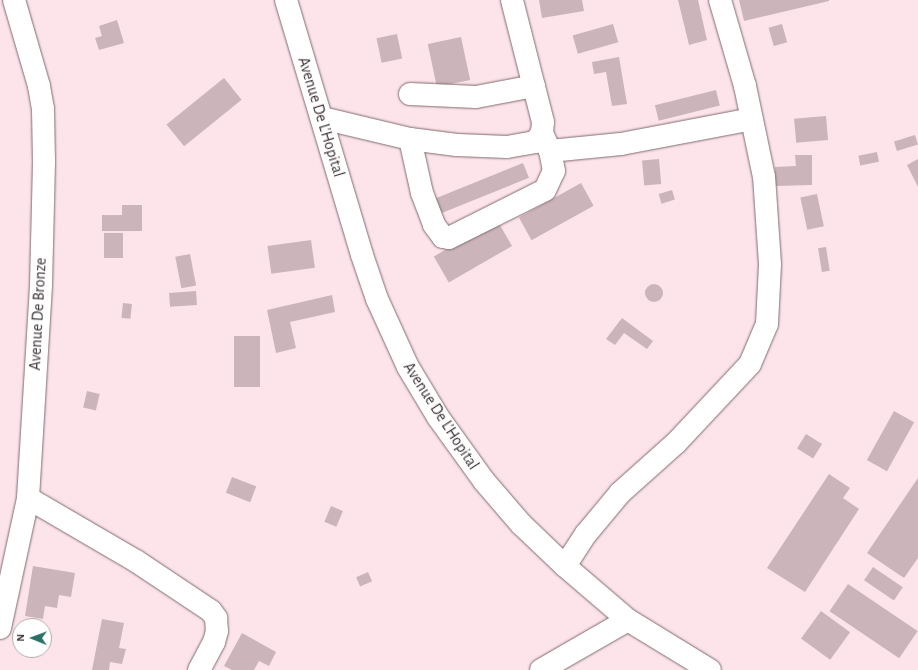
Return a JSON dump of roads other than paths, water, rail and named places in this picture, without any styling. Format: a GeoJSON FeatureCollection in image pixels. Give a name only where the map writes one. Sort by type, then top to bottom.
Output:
{"type":"FeatureCollection","features":[{"type":"Feature","properties":{"kind":"street","name":"Avenue De Bronze"},"geometry":{"type":"LineString","coordinates":[[0,628],[28,498],[40,285],[45,135],[39,86],[14,0]]}},
{"type":"Feature","properties":{"kind":"street","name":"Avenue De L'Hopital"},"geometry":{"type":"LineString","coordinates":[[286,0],[362,255],[392,334],[408,367],[438,417],[484,481],[521,524],[565,566],[628,620],[710,670]]}},
{"type":"Feature","properties":{"kind":"street"},"geometry":{"type":"LineString","coordinates":[[410,139],[422,193],[434,225],[443,237],[457,236],[545,190],[554,172],[512,0]]}},
{"type":"Feature","properties":{"kind":"street"},"geometry":{"type":"LineString","coordinates":[[565,566],[603,511],[712,407],[750,364],[759,346],[767,324],[770,264],[764,178],[745,86],[720,0]]}},
{"type":"Feature","properties":{"kind":"street"},"geometry":{"type":"LineString","coordinates":[[410,94],[476,97],[534,86]]}},
{"type":"Feature","properties":{"kind":"street"},"geometry":{"type":"LineString","coordinates":[[322,118],[410,139],[486,148],[507,147],[535,142],[621,144],[752,119]]}},
{"type":"Feature","properties":{"kind":"street"},"geometry":{"type":"LineString","coordinates":[[28,498],[136,561],[211,611],[216,618],[217,631],[214,642],[199,670]]}},
{"type":"Feature","properties":{"kind":"street"},"geometry":{"type":"LineString","coordinates":[[541,670],[628,620]]}}]}
